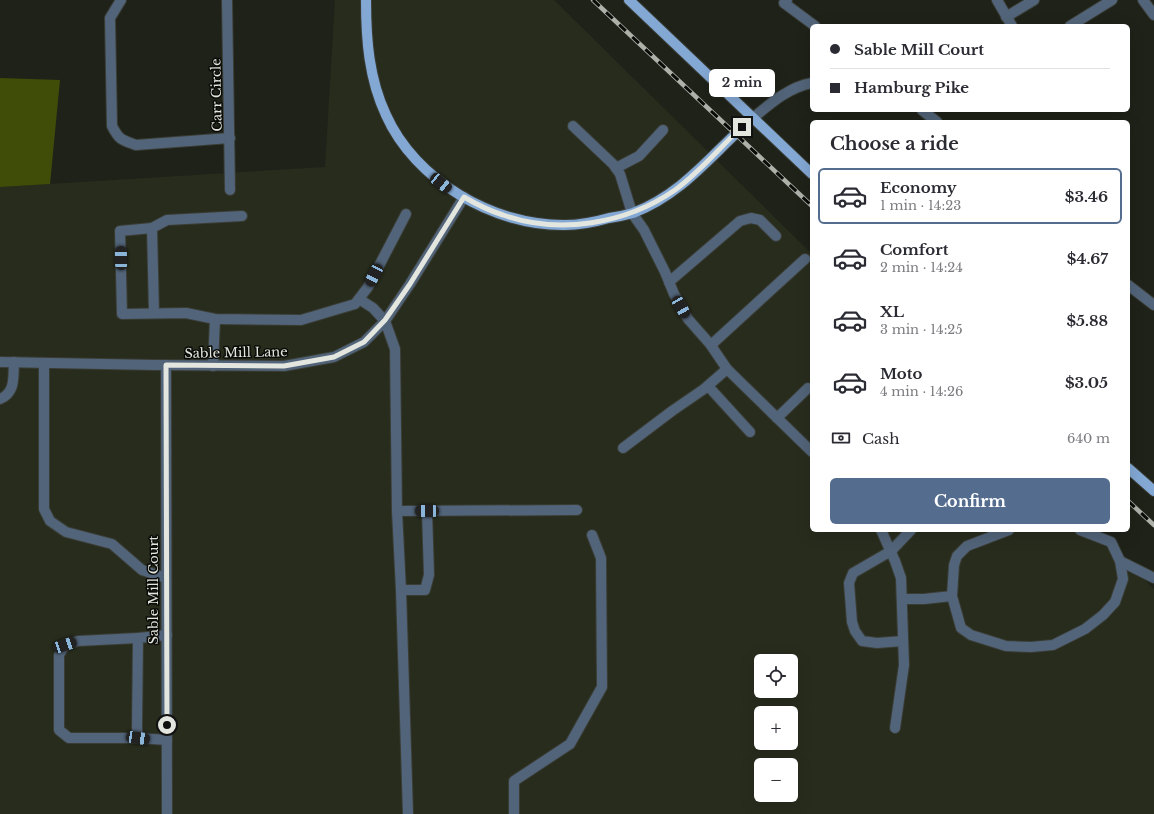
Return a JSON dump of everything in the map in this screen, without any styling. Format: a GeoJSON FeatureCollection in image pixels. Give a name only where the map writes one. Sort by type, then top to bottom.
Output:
{"type":"FeatureCollection","features":[{"type":"Feature","properties":{"kind":"main road"},"geometry":{"type":"LineString","coordinates":[[366,0],[366,31],[371,70],[377,94],[386,116],[397,136],[416,161],[448,188],[503,215],[532,222],[564,225],[594,222],[632,213],[652,204],[675,189],[699,170],[735,133],[753,118]]}},
{"type":"Feature","properties":{"kind":"main road"},"geometry":{"type":"LineString","coordinates":[[629,0],[810,172]]}},
{"type":"Feature","properties":{"kind":"main road"},"geometry":{"type":"LineString","coordinates":[[1130,470],[1154,491]]}},
{"type":"Feature","properties":{"kind":"street"},"geometry":{"type":"LineString","coordinates":[[121,0],[110,18],[112,126],[117,136],[122,140],[136,145],[230,138]]}},
{"type":"Feature","properties":{"kind":"street","name":"Carr Circle"},"geometry":{"type":"LineString","coordinates":[[227,0],[230,190]]}},
{"type":"Feature","properties":{"kind":"street"},"geometry":{"type":"LineString","coordinates":[[997,0],[1011,24]]}},
{"type":"Feature","properties":{"kind":"street"},"geometry":{"type":"LineString","coordinates":[[1006,17],[1034,0]]}},
{"type":"Feature","properties":{"kind":"street"},"geometry":{"type":"LineString","coordinates":[[1073,24],[1101,3],[1112,0]]}},
{"type":"Feature","properties":{"kind":"street"},"geometry":{"type":"LineString","coordinates":[[1143,0],[1154,16]]}},
{"type":"Feature","properties":{"kind":"street"},"geometry":{"type":"LineString","coordinates":[[783,1],[812,24]]}},
{"type":"Feature","properties":{"kind":"street"},"geometry":{"type":"LineString","coordinates":[[753,118],[781,95],[810,83]]}},
{"type":"Feature","properties":{"kind":"street"},"geometry":{"type":"LineString","coordinates":[[928,112],[936,120]]}},
{"type":"Feature","properties":{"kind":"street"},"geometry":{"type":"LineString","coordinates":[[573,126],[613,164],[620,174],[632,213],[644,230],[674,294],[688,319],[711,345],[727,369],[810,450]]}},
{"type":"Feature","properties":{"kind":"street"},"geometry":{"type":"LineString","coordinates":[[616,168],[639,156],[664,130]]}},
{"type":"Feature","properties":{"kind":"street","name":"Sable Mill Lane"},"geometry":{"type":"LineString","coordinates":[[0,362],[284,366],[334,357],[364,342],[385,320],[410,284],[464,197]]}},
{"type":"Feature","properties":{"kind":"street"},"geometry":{"type":"LineString","coordinates":[[242,216],[167,220],[152,228],[120,231],[122,314],[186,313],[215,319],[301,320],[355,304],[368,287],[406,214]]}},
{"type":"Feature","properties":{"kind":"street"},"geometry":{"type":"LineString","coordinates":[[669,282],[740,221],[751,218],[760,220],[776,236]]}},
{"type":"Feature","properties":{"kind":"street"},"geometry":{"type":"LineString","coordinates":[[152,228],[154,313]]}},
{"type":"Feature","properties":{"kind":"street"},"geometry":{"type":"LineString","coordinates":[[711,345],[805,259]]}},
{"type":"Feature","properties":{"kind":"street"},"geometry":{"type":"LineString","coordinates":[[1130,287],[1154,305]]}},
{"type":"Feature","properties":{"kind":"street"},"geometry":{"type":"LineString","coordinates":[[359,299],[373,308],[385,320],[395,349],[397,511],[408,814]]}},
{"type":"Feature","properties":{"kind":"street"},"geometry":{"type":"LineString","coordinates":[[213,366],[215,319]]}},
{"type":"Feature","properties":{"kind":"street"},"geometry":{"type":"LineString","coordinates":[[0,399],[6,396],[12,388],[14,362]]}},
{"type":"Feature","properties":{"kind":"street"},"geometry":{"type":"LineString","coordinates":[[44,363],[44,509],[50,520],[66,532],[112,544],[142,570],[166,578]]}},
{"type":"Feature","properties":{"kind":"street","name":"Sable Mill Court"},"geometry":{"type":"LineString","coordinates":[[166,365],[167,814]]}},
{"type":"Feature","properties":{"kind":"street"},"geometry":{"type":"LineString","coordinates":[[623,448],[708,386],[727,369]]}},
{"type":"Feature","properties":{"kind":"street"},"geometry":{"type":"LineString","coordinates":[[708,386],[750,432]]}},
{"type":"Feature","properties":{"kind":"street"},"geometry":{"type":"LineString","coordinates":[[777,418],[808,388]]}},
{"type":"Feature","properties":{"kind":"street"},"geometry":{"type":"LineString","coordinates":[[397,511],[577,510]]}},
{"type":"Feature","properties":{"kind":"street"},"geometry":{"type":"LineString","coordinates":[[401,590],[425,590],[429,575],[427,511]]}},
{"type":"Feature","properties":{"kind":"street"},"geometry":{"type":"LineString","coordinates":[[882,532],[901,578],[904,665],[895,728]]}},
{"type":"Feature","properties":{"kind":"street"},"geometry":{"type":"LineString","coordinates":[[903,641],[877,643],[862,641],[855,631],[852,622],[848,583],[853,573],[891,551],[910,532]]}},
{"type":"Feature","properties":{"kind":"street"},"geometry":{"type":"LineString","coordinates":[[1004,532],[967,546],[957,556],[954,565],[952,596],[961,628],[971,635],[1006,646],[1031,647],[1054,645],[1084,630],[1115,602],[1122,579],[1120,561],[1111,542],[1085,532]]}},
{"type":"Feature","properties":{"kind":"street"},"geometry":{"type":"LineString","coordinates":[[514,814],[514,781],[570,744],[602,687],[602,558],[592,536]]}},
{"type":"Feature","properties":{"kind":"street"},"geometry":{"type":"LineString","coordinates":[[1120,561],[1154,578]]}},
{"type":"Feature","properties":{"kind":"street"},"geometry":{"type":"LineString","coordinates":[[902,599],[924,599],[952,596]]}},
{"type":"Feature","properties":{"kind":"street"},"geometry":{"type":"LineString","coordinates":[[166,635],[78,641],[65,645],[59,655],[59,730],[69,738],[138,738],[167,740]]}},
{"type":"Feature","properties":{"kind":"street"},"geometry":{"type":"LineString","coordinates":[[138,638],[138,738]]}},
{"type":"Feature","properties":{"kind":"shaded area"},"geometry":{"type":"Polygon","coordinates":[[[335,0],[554,0],[810,252],[810,532],[1095,532],[1154,589],[1154,814],[0,814],[0,187],[325,167],[335,0]]]}},
{"type":"Feature","properties":{"kind":"green space"},"geometry":{"type":"Polygon","coordinates":[[[0,78],[60,80],[50,184],[0,187],[0,78]]]}},
{"type":"Feature","properties":{"kind":"railway"},"geometry":{"type":"LineString","coordinates":[[593,0],[810,204]]}},
{"type":"Feature","properties":{"kind":"railway"},"geometry":{"type":"LineString","coordinates":[[1130,503],[1154,525]]}},
{"type":"Feature","properties":{"kind":"route"},"geometry":{"type":"LineString","coordinates":[[167,725],[166,365],[284,366],[334,357],[364,342],[385,320],[410,284],[464,197],[503,215],[532,222],[564,225],[594,222],[632,213],[652,204],[694,175],[742,127]]}}]}
